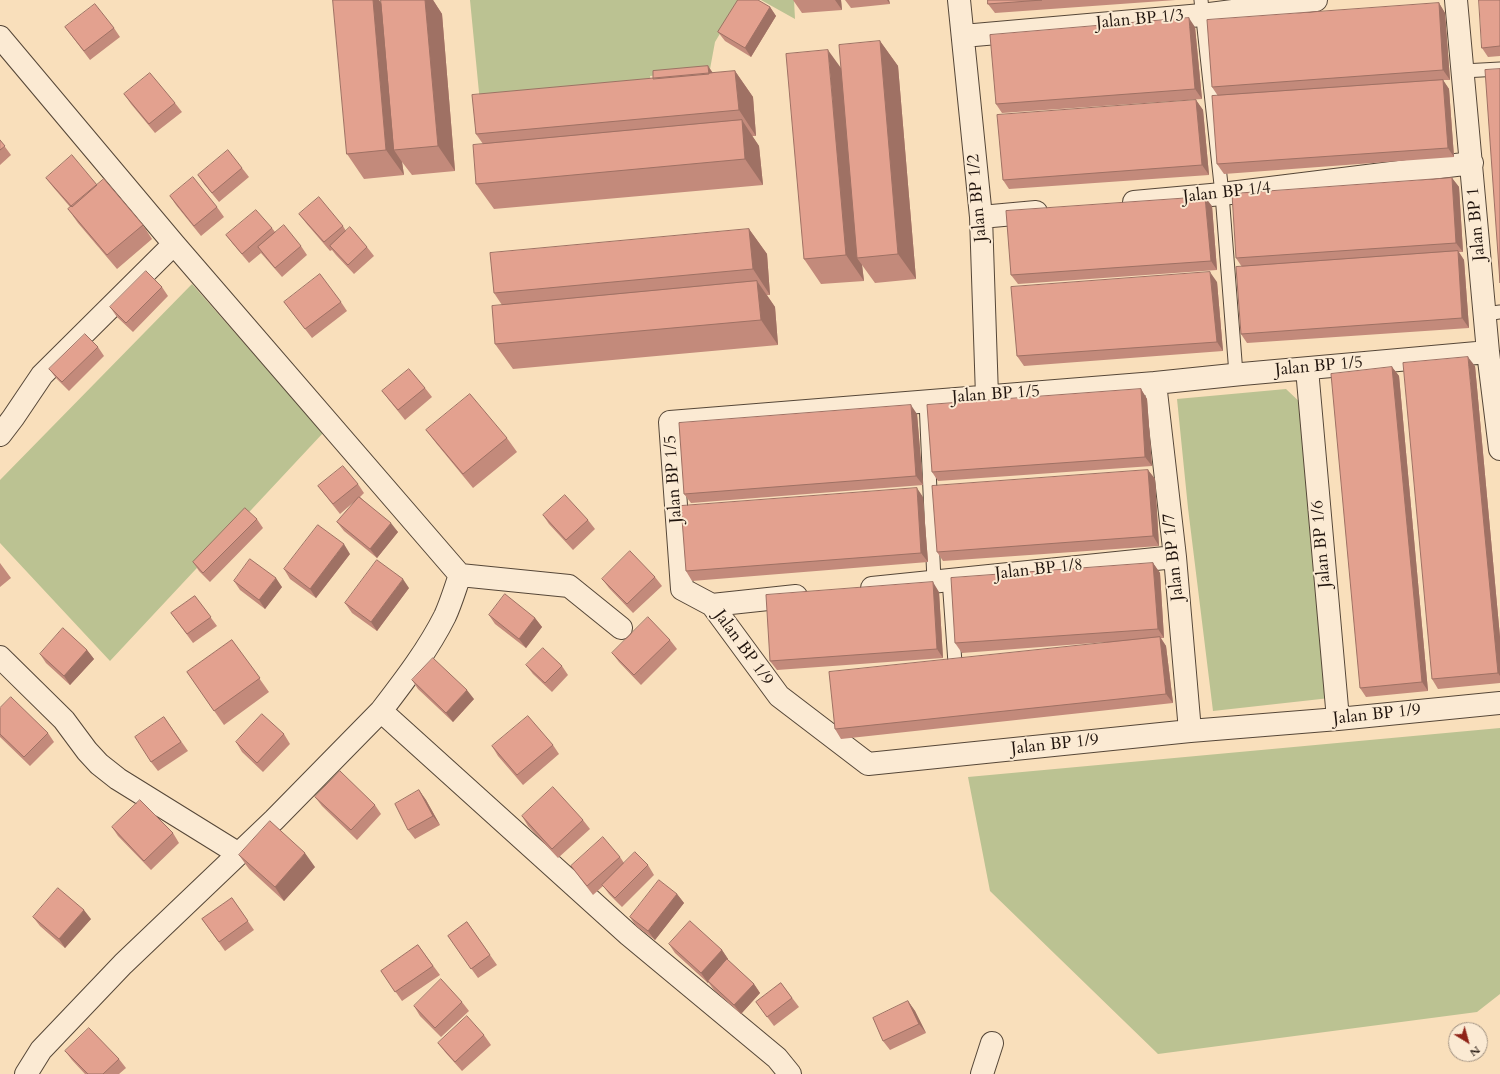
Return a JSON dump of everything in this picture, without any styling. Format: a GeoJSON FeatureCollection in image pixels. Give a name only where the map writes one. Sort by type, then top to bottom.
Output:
{"type":"FeatureCollection","features":[{"type":"Feature","properties":{"kind":"street","name":"Jalan BP 1/2"},"geometry":{"type":"LineString","coordinates":[[959,0],[981,217],[987,396]]}},
{"type":"Feature","properties":{"kind":"street","name":"Jalan BP 1/3"},"geometry":{"type":"LineString","coordinates":[[963,36],[1201,7],[1316,0]]}},
{"type":"Feature","properties":{"kind":"street","name":"Jalan BP 1"},"geometry":{"type":"LineString","coordinates":[[1456,0],[1472,163],[1492,313],[1488,352],[1500,449]]}},
{"type":"Feature","properties":{"kind":"street"},"geometry":{"type":"LineString","coordinates":[[0,37],[174,244],[460,575],[570,586],[621,628]]}},
{"type":"Feature","properties":{"kind":"street","name":"Jalan BP 1/4"},"geometry":{"type":"LineString","coordinates":[[1113,204],[1222,194],[1472,163]]}},
{"type":"Feature","properties":{"kind":"street"},"geometry":{"type":"LineString","coordinates":[[981,217],[1059,209]]}},
{"type":"Feature","properties":{"kind":"street"},"geometry":{"type":"LineString","coordinates":[[0,435],[42,374],[174,244]]}},
{"type":"Feature","properties":{"kind":"street","name":"Jalan BP 1/5"},"geometry":{"type":"LineString","coordinates":[[682,589],[670,422],[1155,383],[1236,374],[1488,352]]}},
{"type":"Feature","properties":{"kind":"street","name":"Jalan BP 1/6"},"geometry":{"type":"LineString","coordinates":[[1307,369],[1338,719]]}},
{"type":"Feature","properties":{"kind":"street","name":"Jalan BP 1/7"},"geometry":{"type":"LineString","coordinates":[[1155,383],[1175,557],[1190,731]]}},
{"type":"Feature","properties":{"kind":"street","name":"Jalan BP 1/8"},"geometry":{"type":"LineString","coordinates":[[855,590],[1175,557]]}},
{"type":"Feature","properties":{"kind":"street"},"geometry":{"type":"LineString","coordinates":[[26,1074],[41,1050],[123,964],[274,820],[381,711],[403,682],[446,615],[460,575]]}},
{"type":"Feature","properties":{"kind":"street","name":"Jalan BP 1/9"},"geometry":{"type":"LineString","coordinates":[[682,589],[712,605],[779,696],[868,764],[1190,731],[1338,719],[1500,703]]}},
{"type":"Feature","properties":{"kind":"street"},"geometry":{"type":"LineString","coordinates":[[712,605],[815,594]]}},
{"type":"Feature","properties":{"kind":"street"},"geometry":{"type":"LineString","coordinates":[[0,657],[64,720],[87,751],[99,764],[118,779],[239,854]]}},
{"type":"Feature","properties":{"kind":"street"},"geometry":{"type":"LineString","coordinates":[[381,711],[629,935],[777,1058],[790,1074]]}},
{"type":"Feature","properties":{"kind":"street"},"geometry":{"type":"LineString","coordinates":[[982,1074],[992,1043]]}},
{"type":"Feature","properties":{"kind":"lane"},"geometry":{"type":"LineString","coordinates":[[1201,7],[1222,194],[1236,374]]}},
{"type":"Feature","properties":{"kind":"lane"},"geometry":{"type":"LineString","coordinates":[[1463,71],[1500,68]]}},
{"type":"Feature","properties":{"kind":"lane"},"geometry":{"type":"LineString","coordinates":[[926,401],[942,580],[955,663]]}},
{"type":"Feature","properties":{"kind":"green space"},"geometry":{"type":"Polygon","coordinates":[[[470,0],[740,0],[715,42],[710,69],[650,76],[653,97],[481,113],[470,0]]]}},
{"type":"Feature","properties":{"kind":"green space"},"geometry":{"type":"Polygon","coordinates":[[[761,0],[794,0],[795,19],[761,0]]]}},
{"type":"Feature","properties":{"kind":"green space"},"geometry":{"type":"Polygon","coordinates":[[[192,284],[323,433],[110,661],[0,543],[0,480],[192,284]]]}},
{"type":"Feature","properties":{"kind":"green space"},"geometry":{"type":"Polygon","coordinates":[[[1286,389],[1305,407],[1330,698],[1213,711],[1188,508],[1177,399],[1286,389]]]}},
{"type":"Feature","properties":{"kind":"green space"},"geometry":{"type":"Polygon","coordinates":[[[1500,728],[1500,994],[1477,1012],[1158,1054],[990,891],[968,777],[1500,728]]]}},
{"type":"Feature","properties":{"kind":"building"},"geometry":{"type":"Polygon","coordinates":[[[333,0],[373,0],[386,150],[347,154],[333,0]]]}},
{"type":"Feature","properties":{"kind":"building"},"geometry":{"type":"Polygon","coordinates":[[[381,0],[425,0],[438,146],[394,150],[381,0]]]}},
{"type":"Feature","properties":{"kind":"building"},"geometry":{"type":"Polygon","coordinates":[[[738,0],[758,0],[770,7],[745,48],[718,32],[738,0]]]}},
{"type":"Feature","properties":{"kind":"building"},"geometry":{"type":"Polygon","coordinates":[[[988,0],[1042,0],[988,4],[988,0]]]}},
{"type":"Feature","properties":{"kind":"building"},"geometry":{"type":"Polygon","coordinates":[[[1479,0],[1500,0],[1500,46],[1482,48],[1479,0]]]}},
{"type":"Feature","properties":{"kind":"building"},"geometry":{"type":"Polygon","coordinates":[[[1439,3],[1443,70],[1212,87],[1207,20],[1439,3]]]}},
{"type":"Feature","properties":{"kind":"building"},"geometry":{"type":"Polygon","coordinates":[[[95,4],[114,28],[84,51],[65,27],[95,4]]]}},
{"type":"Feature","properties":{"kind":"building"},"geometry":{"type":"Polygon","coordinates":[[[1189,18],[1195,89],[996,104],[990,35],[1189,18]]]}},
{"type":"Feature","properties":{"kind":"building"},"geometry":{"type":"Polygon","coordinates":[[[880,41],[898,254],[857,258],[839,45],[880,41]]]}},
{"type":"Feature","properties":{"kind":"building"},"geometry":{"type":"Polygon","coordinates":[[[828,50],[846,255],[804,259],[786,54],[828,50]]]}},
{"type":"Feature","properties":{"kind":"building"},"geometry":{"type":"Polygon","coordinates":[[[708,66],[709,74],[653,79],[653,71],[708,66]]]}},
{"type":"Feature","properties":{"kind":"building"},"geometry":{"type":"Polygon","coordinates":[[[1500,69],[1500,283],[1485,70],[1500,69]]]}},
{"type":"Feature","properties":{"kind":"building"},"geometry":{"type":"Polygon","coordinates":[[[735,71],[739,110],[476,134],[472,95],[735,71]]]}},
{"type":"Feature","properties":{"kind":"building"},"geometry":{"type":"Polygon","coordinates":[[[150,73],[175,103],[149,124],[124,94],[150,73]]]}},
{"type":"Feature","properties":{"kind":"building"},"geometry":{"type":"Polygon","coordinates":[[[1443,80],[1448,148],[1217,164],[1212,96],[1443,80]]]}},
{"type":"Feature","properties":{"kind":"building"},"geometry":{"type":"Polygon","coordinates":[[[1196,100],[1202,165],[1003,180],[997,115],[1196,100]]]}},
{"type":"Feature","properties":{"kind":"building"},"geometry":{"type":"Polygon","coordinates":[[[742,120],[745,159],[476,184],[473,145],[742,120]]]}},
{"type":"Feature","properties":{"kind":"building"},"geometry":{"type":"Polygon","coordinates":[[[0,140],[5,146],[0,150],[0,140]]]}},
{"type":"Feature","properties":{"kind":"building"},"geometry":{"type":"Polygon","coordinates":[[[228,150],[242,168],[212,193],[198,175],[228,150]]]}},
{"type":"Feature","properties":{"kind":"building"},"geometry":{"type":"Polygon","coordinates":[[[72,155],[97,185],[72,207],[46,178],[72,155]]]}},
{"type":"Feature","properties":{"kind":"building"},"geometry":{"type":"Polygon","coordinates":[[[193,177],[217,207],[194,226],[170,196],[193,177]]]}},
{"type":"Feature","properties":{"kind":"building"},"geometry":{"type":"Polygon","coordinates":[[[1452,178],[1456,243],[1236,258],[1232,194],[1452,178]]]}},
{"type":"Feature","properties":{"kind":"building"},"geometry":{"type":"Polygon","coordinates":[[[104,179],[143,225],[107,255],[68,209],[104,179]]]}},
{"type":"Feature","properties":{"kind":"building"},"geometry":{"type":"Polygon","coordinates":[[[319,197],[343,226],[324,242],[299,214],[319,197]]]}},
{"type":"Feature","properties":{"kind":"building"},"geometry":{"type":"Polygon","coordinates":[[[1205,197],[1211,261],[1011,275],[1006,211],[1205,197]]]}},
{"type":"Feature","properties":{"kind":"building"},"geometry":{"type":"Polygon","coordinates":[[[256,210],[272,228],[242,254],[226,235],[256,210]]]}},
{"type":"Feature","properties":{"kind":"building"},"geometry":{"type":"Polygon","coordinates":[[[284,225],[301,246],[275,268],[258,247],[284,225]]]}},
{"type":"Feature","properties":{"kind":"building"},"geometry":{"type":"Polygon","coordinates":[[[350,227],[367,247],[348,265],[330,246],[350,227]]]}},
{"type":"Feature","properties":{"kind":"building"},"geometry":{"type":"Polygon","coordinates":[[[749,229],[753,269],[494,293],[490,253],[749,229]]]}},
{"type":"Feature","properties":{"kind":"building"},"geometry":{"type":"Polygon","coordinates":[[[1458,251],[1462,318],[1241,334],[1236,267],[1458,251]]]}},
{"type":"Feature","properties":{"kind":"building"},"geometry":{"type":"Polygon","coordinates":[[[146,271],[162,287],[126,323],[110,307],[146,271]]]}},
{"type":"Feature","properties":{"kind":"building"},"geometry":{"type":"Polygon","coordinates":[[[1210,272],[1217,342],[1017,356],[1011,287],[1210,272]]]}},
{"type":"Feature","properties":{"kind":"building"},"geometry":{"type":"Polygon","coordinates":[[[320,274],[341,302],[305,329],[284,302],[320,274]]]}},
{"type":"Feature","properties":{"kind":"building"},"geometry":{"type":"Polygon","coordinates":[[[757,281],[761,320],[495,344],[492,306],[757,281]]]}},
{"type":"Feature","properties":{"kind":"building"},"geometry":{"type":"Polygon","coordinates":[[[85,334],[98,347],[62,382],[49,369],[85,334]]]}},
{"type":"Feature","properties":{"kind":"building"},"geometry":{"type":"Polygon","coordinates":[[[1468,357],[1498,673],[1432,679],[1403,363],[1468,357]]]}},
{"type":"Feature","properties":{"kind":"building"},"geometry":{"type":"Polygon","coordinates":[[[1392,367],[1422,682],[1360,688],[1331,374],[1392,367]]]}},
{"type":"Feature","properties":{"kind":"building"},"geometry":{"type":"Polygon","coordinates":[[[409,369],[425,388],[398,410],[382,391],[409,369]]]}},
{"type":"Feature","properties":{"kind":"building"},"geometry":{"type":"Polygon","coordinates":[[[1141,389],[1145,457],[932,472],[927,405],[1141,389]]]}},
{"type":"Feature","properties":{"kind":"building"},"geometry":{"type":"Polygon","coordinates":[[[470,394],[507,438],[463,474],[426,430],[470,394]]]}},
{"type":"Feature","properties":{"kind":"building"},"geometry":{"type":"Polygon","coordinates":[[[911,405],[916,476],[684,494],[679,423],[911,405]]]}},
{"type":"Feature","properties":{"kind":"building"},"geometry":{"type":"Polygon","coordinates":[[[343,466],[358,484],[333,504],[318,486],[343,466]]]}},
{"type":"Feature","properties":{"kind":"building"},"geometry":{"type":"Polygon","coordinates":[[[1148,470],[1153,536],[937,552],[932,486],[1148,470]]]}},
{"type":"Feature","properties":{"kind":"building"},"geometry":{"type":"Polygon","coordinates":[[[917,488],[921,553],[686,571],[681,506],[917,488]]]}},
{"type":"Feature","properties":{"kind":"building"},"geometry":{"type":"Polygon","coordinates":[[[565,495],[588,520],[566,540],[543,515],[565,495]]]}},
{"type":"Feature","properties":{"kind":"building"},"geometry":{"type":"Polygon","coordinates":[[[359,497],[391,523],[370,549],[337,522],[359,497]]]}},
{"type":"Feature","properties":{"kind":"building"},"geometry":{"type":"Polygon","coordinates":[[[245,508],[257,519],[203,573],[193,562],[245,508]]]}},
{"type":"Feature","properties":{"kind":"building"},"geometry":{"type":"Polygon","coordinates":[[[318,525],[344,544],[310,589],[284,569],[318,525]]]}},
{"type":"Feature","properties":{"kind":"building"},"geometry":{"type":"Polygon","coordinates":[[[630,551],[655,577],[627,604],[602,579],[630,551]]]}},
{"type":"Feature","properties":{"kind":"building"},"geometry":{"type":"Polygon","coordinates":[[[250,559],[276,578],[259,600],[234,581],[250,559]]]}},
{"type":"Feature","properties":{"kind":"building"},"geometry":{"type":"Polygon","coordinates":[[[377,560],[403,579],[371,622],[345,603],[377,560]]]}},
{"type":"Feature","properties":{"kind":"building"},"geometry":{"type":"Polygon","coordinates":[[[1153,563],[1158,629],[955,643],[951,578],[1153,563]]]}},
{"type":"Feature","properties":{"kind":"building"},"geometry":{"type":"Polygon","coordinates":[[[933,582],[937,649],[770,661],[766,595],[933,582]]]}},
{"type":"Feature","properties":{"kind":"building"},"geometry":{"type":"Polygon","coordinates":[[[505,594],[535,618],[519,639],[489,615],[505,594]]]}},
{"type":"Feature","properties":{"kind":"building"},"geometry":{"type":"Polygon","coordinates":[[[195,596],[211,617],[187,634],[171,613],[195,596]]]}},
{"type":"Feature","properties":{"kind":"building"},"geometry":{"type":"Polygon","coordinates":[[[648,617],[670,640],[634,675],[612,653],[648,617]]]}},
{"type":"Feature","properties":{"kind":"building"},"geometry":{"type":"Polygon","coordinates":[[[63,628],[87,650],[64,676],[40,654],[63,628]]]}},
{"type":"Feature","properties":{"kind":"building"},"geometry":{"type":"Polygon","coordinates":[[[1160,637],[1166,694],[835,729],[829,672],[1160,637]]]}},
{"type":"Feature","properties":{"kind":"building"},"geometry":{"type":"Polygon","coordinates":[[[232,640],[260,678],[214,711],[187,672],[232,640]]]}},
{"type":"Feature","properties":{"kind":"building"},"geometry":{"type":"Polygon","coordinates":[[[543,648],[562,666],[545,683],[526,665],[543,648]]]}},
{"type":"Feature","properties":{"kind":"building"},"geometry":{"type":"Polygon","coordinates":[[[433,658],[467,690],[446,713],[412,680],[433,658]]]}},
{"type":"Feature","properties":{"kind":"building"},"geometry":{"type":"Polygon","coordinates":[[[11,697],[48,733],[24,757],[0,734],[0,708],[11,697]]]}},
{"type":"Feature","properties":{"kind":"building"},"geometry":{"type":"Polygon","coordinates":[[[262,714],[284,734],[257,763],[236,742],[262,714]]]}},
{"type":"Feature","properties":{"kind":"building"},"geometry":{"type":"Polygon","coordinates":[[[528,716],[553,745],[517,775],[492,746],[528,716]]]}},
{"type":"Feature","properties":{"kind":"building"},"geometry":{"type":"Polygon","coordinates":[[[164,717],[181,742],[151,762],[135,737],[164,717]]]}},
{"type":"Feature","properties":{"kind":"building"},"geometry":{"type":"Polygon","coordinates":[[[340,771],[375,805],[351,830],[315,797],[340,771]]]}},
{"type":"Feature","properties":{"kind":"building"},"geometry":{"type":"Polygon","coordinates":[[[553,787],[583,820],[552,849],[522,816],[553,787]]]}},
{"type":"Feature","properties":{"kind":"building"},"geometry":{"type":"Polygon","coordinates":[[[419,790],[433,816],[408,830],[395,804],[419,790]]]}},
{"type":"Feature","properties":{"kind":"building"},"geometry":{"type":"Polygon","coordinates":[[[140,800],[173,833],[144,861],[112,827],[140,800]]]}},
{"type":"Feature","properties":{"kind":"building"},"geometry":{"type":"Polygon","coordinates":[[[270,821],[305,853],[275,887],[239,855],[270,821]]]}},
{"type":"Feature","properties":{"kind":"building"},"geometry":{"type":"Polygon","coordinates":[[[603,837],[620,857],[587,886],[571,866],[603,837]]]}},
{"type":"Feature","properties":{"kind":"building"},"geometry":{"type":"Polygon","coordinates":[[[635,852],[648,865],[615,898],[602,885],[635,852]]]}},
{"type":"Feature","properties":{"kind":"building"},"geometry":{"type":"Polygon","coordinates":[[[659,880],[677,894],[648,931],[630,917],[659,880]]]}},
{"type":"Feature","properties":{"kind":"building"},"geometry":{"type":"Polygon","coordinates":[[[58,888],[84,910],[59,939],[33,917],[58,888]]]}},
{"type":"Feature","properties":{"kind":"building"},"geometry":{"type":"Polygon","coordinates":[[[232,898],[248,921],[219,942],[202,919],[232,898]]]}},
{"type":"Feature","properties":{"kind":"building"},"geometry":{"type":"Polygon","coordinates":[[[690,921],[722,950],[701,973],[669,944],[690,921]]]}},
{"type":"Feature","properties":{"kind":"building"},"geometry":{"type":"Polygon","coordinates":[[[467,922],[490,955],[471,969],[448,936],[467,922]]]}},
{"type":"Feature","properties":{"kind":"building"},"geometry":{"type":"Polygon","coordinates":[[[418,945],[433,966],[395,992],[381,971],[418,945]]]}},
{"type":"Feature","properties":{"kind":"building"},"geometry":{"type":"Polygon","coordinates":[[[727,959],[754,984],[734,1005],[708,981],[727,959]]]}},
{"type":"Feature","properties":{"kind":"building"},"geometry":{"type":"Polygon","coordinates":[[[441,979],[462,1002],[435,1028],[414,1006],[441,979]]]}},
{"type":"Feature","properties":{"kind":"building"},"geometry":{"type":"Polygon","coordinates":[[[781,983],[792,998],[767,1017],[756,1002],[781,983]]]}},
{"type":"Feature","properties":{"kind":"building"},"geometry":{"type":"Polygon","coordinates":[[[908,1001],[919,1024],[883,1041],[873,1018],[908,1001]]]}},
{"type":"Feature","properties":{"kind":"building"},"geometry":{"type":"Polygon","coordinates":[[[467,1016],[484,1035],[455,1062],[438,1043],[467,1016]]]}},
{"type":"Feature","properties":{"kind":"building"},"geometry":{"type":"Polygon","coordinates":[[[89,1028],[119,1059],[103,1074],[88,1074],[65,1051],[89,1028]]]}}]}
